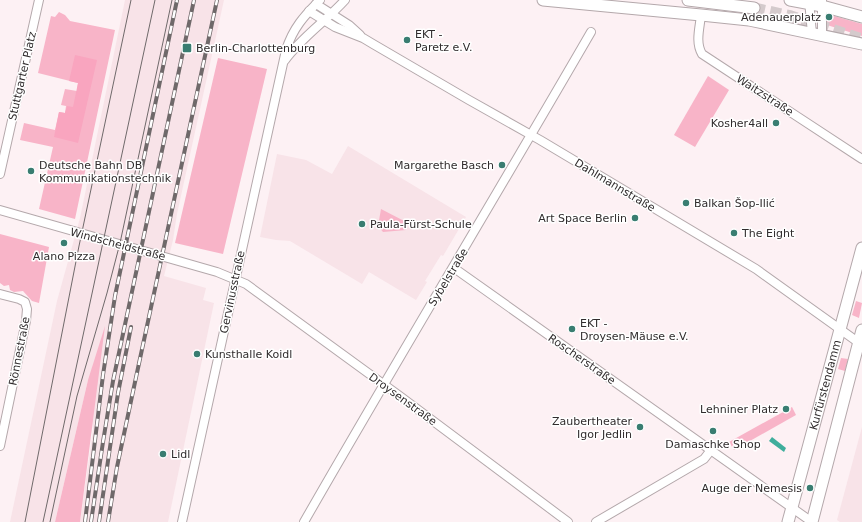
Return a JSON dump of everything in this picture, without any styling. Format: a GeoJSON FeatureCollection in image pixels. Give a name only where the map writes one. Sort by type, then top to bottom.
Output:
{"type":"FeatureCollection","features":[{"type":"Feature","properties":{"kind":"main road"},"geometry":{"type":"LineString","coordinates":[[543,0],[597,6],[701,14],[749,20],[862,44]]}},
{"type":"Feature","properties":{"kind":"main road"},"geometry":{"type":"LineString","coordinates":[[688,0],[754,8]]}},
{"type":"Feature","properties":{"kind":"main road"},"geometry":{"type":"LineString","coordinates":[[790,0],[822,3],[862,17]]}},
{"type":"Feature","properties":{"kind":"main road","name":"Kurfürstendamm"},"geometry":{"type":"LineString","coordinates":[[788,522],[862,248]]}},
{"type":"Feature","properties":{"kind":"main road","name":"Kurfürstendamm"},"geometry":{"type":"LineString","coordinates":[[812,522],[860,344],[862,330]]}},
{"type":"Feature","properties":{"kind":"street","name":"Stuttgarter Platz"},"geometry":{"type":"LineString","coordinates":[[0,174],[39,0]]}},
{"type":"Feature","properties":{"kind":"street","name":"Gervinusstraße"},"geometry":{"type":"LineString","coordinates":[[282,63],[301,40],[325,21],[345,0]]}},
{"type":"Feature","properties":{"kind":"street","name":"Gervinusstraße"},"geometry":{"type":"LineString","coordinates":[[182,522],[282,63],[289,39],[294,30],[318,2]]}},
{"type":"Feature","properties":{"kind":"street","name":"Dahlmannstraße"},"geometry":{"type":"LineString","coordinates":[[318,2],[363,38]]}},
{"type":"Feature","properties":{"kind":"street"},"geometry":{"type":"LineString","coordinates":[[810,2],[817,35]]}},
{"type":"Feature","properties":{"kind":"street"},"geometry":{"type":"LineString","coordinates":[[817,35],[822,3]]}},
{"type":"Feature","properties":{"kind":"street","name":"Dahlmannstraße"},"geometry":{"type":"LineString","coordinates":[[309,11],[343,31],[363,38],[531,135],[756,269],[860,344]]}},
{"type":"Feature","properties":{"kind":"street","name":"Waitzstraße"},"geometry":{"type":"LineString","coordinates":[[701,14],[698,43],[702,54],[862,158]]}},
{"type":"Feature","properties":{"kind":"street","name":"Sybelstraße"},"geometry":{"type":"LineString","coordinates":[[304,522],[383,384],[454,268],[591,32]]}},
{"type":"Feature","properties":{"kind":"street","name":"Windscheidstraße"},"geometry":{"type":"LineString","coordinates":[[0,210],[235,278]]}},
{"type":"Feature","properties":{"kind":"street","name":"Roscherstraße"},"geometry":{"type":"LineString","coordinates":[[454,268],[711,450]]}},
{"type":"Feature","properties":{"kind":"street","name":"Droysenstraße"},"geometry":{"type":"LineString","coordinates":[[235,278],[246,284],[383,384],[568,522]]}},
{"type":"Feature","properties":{"kind":"street","name":"Rönnestraße"},"geometry":{"type":"LineString","coordinates":[[0,294],[25,302],[27,309],[26,321],[0,446]]}},
{"type":"Feature","properties":{"kind":"street"},"geometry":{"type":"LineString","coordinates":[[596,522],[704,459],[711,450],[812,522]]}},
{"type":"Feature","properties":{"kind":"shaded area"},"geometry":{"type":"Polygon","coordinates":[[[125,0],[224,0],[164,276],[206,288],[203,300],[214,303],[168,522],[80,522],[93,430],[88,380],[55,522],[10,522],[57,301],[80,218],[125,0]]]}},
{"type":"Feature","properties":{"kind":"shaded area"},"geometry":{"type":"Polygon","coordinates":[[[59,12],[65,15],[70,21],[115,30],[75,219],[39,209],[53,147],[20,140],[24,123],[55,130],[59,112],[65,113],[66,106],[61,105],[65,89],[77,91],[78,83],[38,73],[51,16],[55,17],[59,12]]]}},
{"type":"Feature","properties":{"kind":"shaded area"},"geometry":{"type":"Polygon","coordinates":[[[827,14],[862,24],[862,36],[827,25],[827,14]]]}},
{"type":"Feature","properties":{"kind":"shaded area"},"geometry":{"type":"Polygon","coordinates":[[[75,55],[97,60],[78,143],[54,137],[59,112],[65,113],[67,106],[73,107],[78,83],[69,81],[75,55]]]}},
{"type":"Feature","properties":{"kind":"shaded area"},"geometry":{"type":"Polygon","coordinates":[[[218,58],[267,69],[223,254],[175,243],[218,58]]]}},
{"type":"Feature","properties":{"kind":"shaded area"},"geometry":{"type":"Polygon","coordinates":[[[708,76],[729,90],[695,147],[674,135],[708,76]]]}},
{"type":"Feature","properties":{"kind":"shaded area","name":"Paula-Fürst-Schule"},"geometry":{"type":"Polygon","coordinates":[[[348,146],[466,217],[443,256],[441,255],[425,281],[427,282],[416,300],[369,272],[362,284],[290,241],[260,237],[277,154],[306,160],[332,174],[348,146]]]}},
{"type":"Feature","properties":{"kind":"shaded area"},"geometry":{"type":"Polygon","coordinates":[[[381,209],[408,223],[406,230],[383,232],[378,226],[381,209]]]}},
{"type":"Feature","properties":{"kind":"shaded area"},"geometry":{"type":"Polygon","coordinates":[[[0,234],[49,247],[39,303],[32,301],[23,291],[14,292],[10,290],[9,285],[4,286],[0,283],[0,234]]]}},
{"type":"Feature","properties":{"kind":"shaded area"},"geometry":{"type":"Polygon","coordinates":[[[856,301],[862,303],[859,318],[852,315],[856,301]]]}},
{"type":"Feature","properties":{"kind":"shaded area"},"geometry":{"type":"Polygon","coordinates":[[[105,326],[80,522],[55,522],[88,380],[105,326]]]}},
{"type":"Feature","properties":{"kind":"shaded area"},"geometry":{"type":"Polygon","coordinates":[[[841,358],[848,359],[845,371],[838,369],[841,358]]]}},
{"type":"Feature","properties":{"kind":"shaded area"},"geometry":{"type":"Polygon","coordinates":[[[792,407],[796,415],[734,450],[729,442],[792,407]]]}},
{"type":"Feature","properties":{"kind":"shaded area"},"geometry":{"type":"Polygon","coordinates":[[[862,427],[862,522],[840,522],[837,520],[862,427]]]}},
{"type":"Feature","properties":{"kind":"shaded area"},"geometry":{"type":"Polygon","coordinates":[[[772,437],[786,448],[784,452],[769,441],[772,437]]]}},
{"type":"Feature","properties":{"kind":"tunnel"},"geometry":{"type":"LineString","coordinates":[[754,8],[791,16],[862,39]]}},
{"type":"Feature","properties":{"kind":"tram line"},"geometry":{"type":"LineString","coordinates":[[25,522],[79,246],[131,0]]}},
{"type":"Feature","properties":{"kind":"tram line"},"geometry":{"type":"LineString","coordinates":[[43,522],[155,0]]}},
{"type":"Feature","properties":{"kind":"tram line"},"geometry":{"type":"LineString","coordinates":[[50,522],[77,396],[120,243],[172,0]]}},
{"type":"Feature","properties":{"kind":"railway"},"geometry":{"type":"LineString","coordinates":[[85,522],[103,375],[115,296],[177,0]]}},
{"type":"Feature","properties":{"kind":"railway"},"geometry":{"type":"LineString","coordinates":[[91,522],[113,381],[194,0]]}},
{"type":"Feature","properties":{"kind":"railway"},"geometry":{"type":"LineString","coordinates":[[108,522],[117,467],[217,0]]}},
{"type":"Feature","properties":{"kind":"railway"},"geometry":{"type":"LineString","coordinates":[[99,522],[118,393],[131,327]]}},
{"type":"Feature","properties":{"kind":"place","name":"Adenauerplatz"},"geometry":{"type":"Point","coordinates":[829,17]}},
{"type":"Feature","properties":{"kind":"place","name":"EKT - Paretz e.V."},"geometry":{"type":"Point","coordinates":[407,40]}},
{"type":"Feature","properties":{"kind":"place","name":"Berlin-Charlottenburg"},"geometry":{"type":"Point","coordinates":[187,48]}},
{"type":"Feature","properties":{"kind":"place","name":"Kosher4all"},"geometry":{"type":"Point","coordinates":[776,123]}},
{"type":"Feature","properties":{"kind":"place","name":"Margarethe Basch"},"geometry":{"type":"Point","coordinates":[502,165]}},
{"type":"Feature","properties":{"kind":"place","name":"Deutsche Bahn DB Kommunikationstechnik"},"geometry":{"type":"Point","coordinates":[31,171]}},
{"type":"Feature","properties":{"kind":"place","name":"Balkan Šop-Ilić"},"geometry":{"type":"Point","coordinates":[686,203]}},
{"type":"Feature","properties":{"kind":"place","name":"Art Space Berlin"},"geometry":{"type":"Point","coordinates":[635,218]}},
{"type":"Feature","properties":{"kind":"place","name":"Paula-Fürst-Schule"},"geometry":{"type":"Point","coordinates":[362,224]}},
{"type":"Feature","properties":{"kind":"place","name":"The Eight"},"geometry":{"type":"Point","coordinates":[734,233]}},
{"type":"Feature","properties":{"kind":"place","name":"Alano Pizza"},"geometry":{"type":"Point","coordinates":[64,243]}},
{"type":"Feature","properties":{"kind":"place","name":"EKT - Droysen-Mäuse e.V."},"geometry":{"type":"Point","coordinates":[572,329]}},
{"type":"Feature","properties":{"kind":"place","name":"Kunsthalle Koidl"},"geometry":{"type":"Point","coordinates":[197,354]}},
{"type":"Feature","properties":{"kind":"place","name":"Lehniner Platz"},"geometry":{"type":"Point","coordinates":[786,409]}},
{"type":"Feature","properties":{"kind":"place","name":"Zaubertheater Igor Jedlin"},"geometry":{"type":"Point","coordinates":[640,427]}},
{"type":"Feature","properties":{"kind":"place","name":"Damaschke Shop"},"geometry":{"type":"Point","coordinates":[713,431]}},
{"type":"Feature","properties":{"kind":"place","name":"Lidl"},"geometry":{"type":"Point","coordinates":[163,454]}},
{"type":"Feature","properties":{"kind":"place","name":"Auge der Nemesis"},"geometry":{"type":"Point","coordinates":[810,488]}}]}
